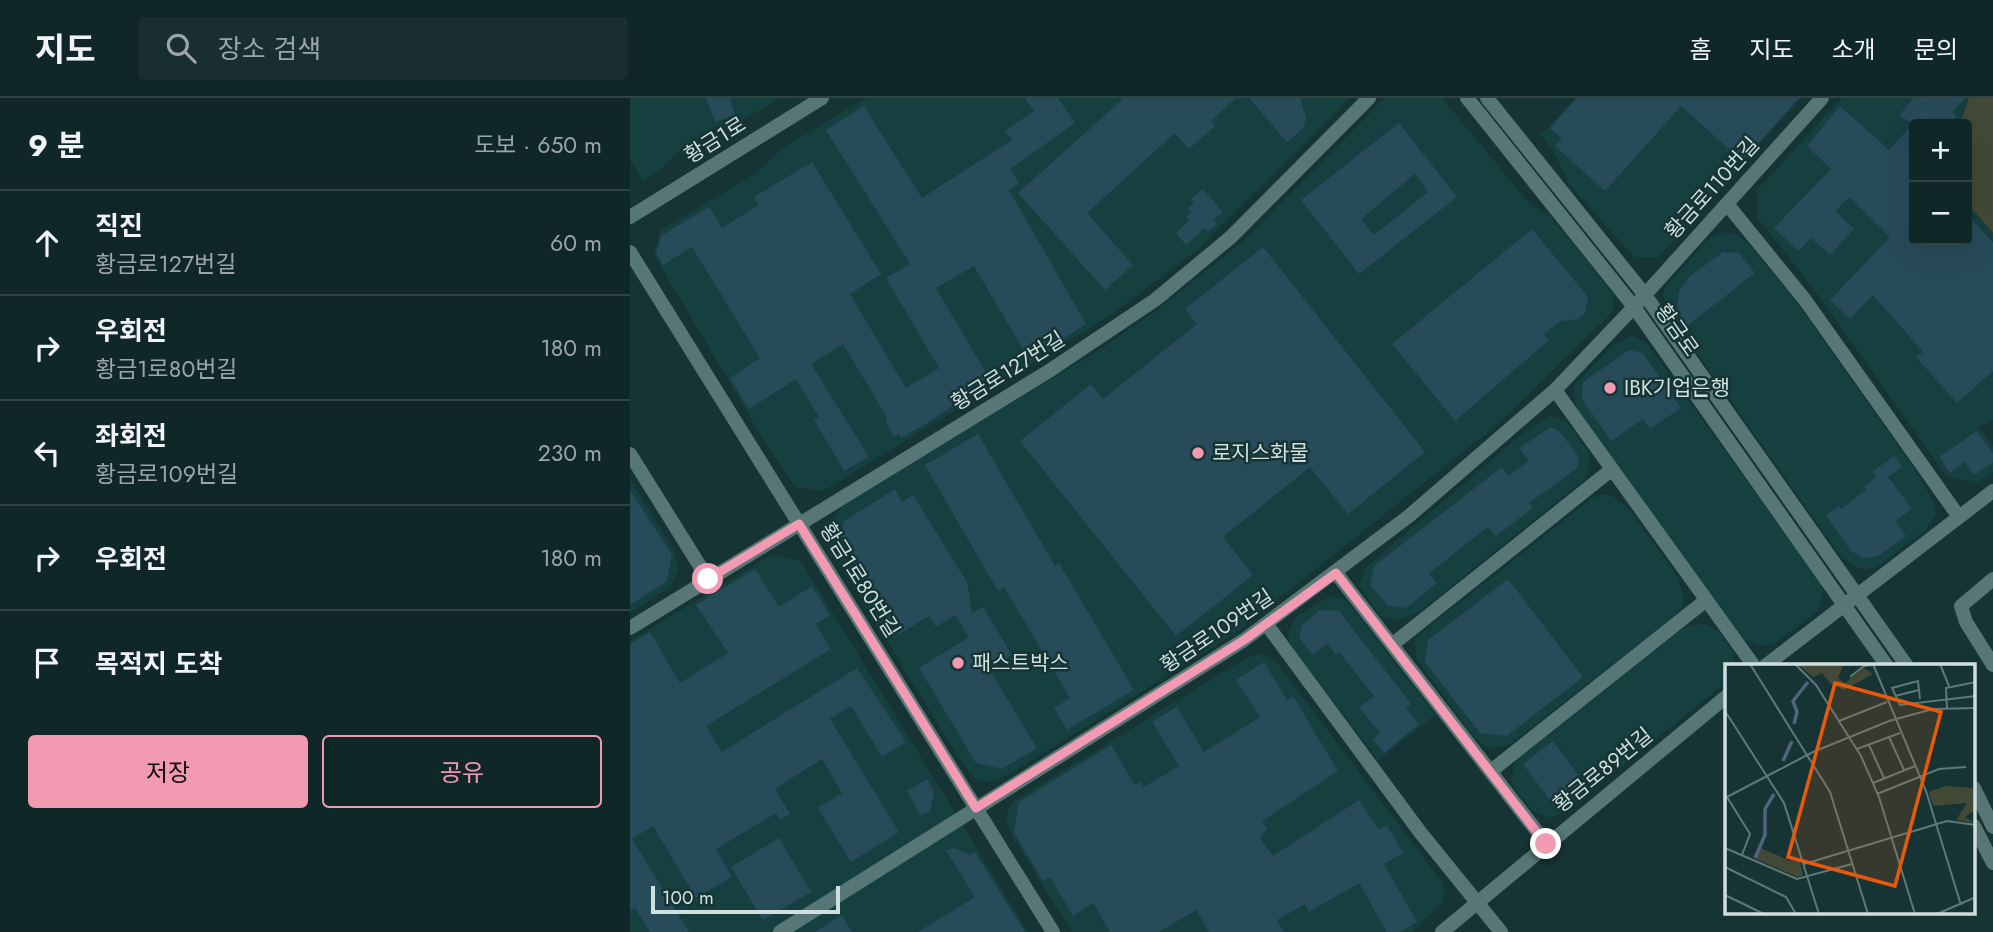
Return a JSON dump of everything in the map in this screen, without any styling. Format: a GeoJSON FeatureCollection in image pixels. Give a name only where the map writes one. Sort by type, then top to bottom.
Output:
{"type":"FeatureCollection","features":[{"type":"Feature","properties":{"kind":"street","name":"황금1로"},"geometry":{"type":"LineString","coordinates":[[630,217],[822,98]]}},
{"type":"Feature","properties":{"kind":"street","name":"황금로127번길"},"geometry":{"type":"LineString","coordinates":[[630,628],[1049,371],[1155,300],[1231,237],[1369,98]]}},
{"type":"Feature","properties":{"kind":"street","name":"황금로"},"geometry":{"type":"LineString","coordinates":[[1467,98],[1634,307],[1886,664]]}},
{"type":"Feature","properties":{"kind":"street","name":"황금로"},"geometry":{"type":"LineString","coordinates":[[1488,98],[1645,295],[1906,664]]}},
{"type":"Feature","properties":{"kind":"street","name":"황금로110번길"},"geometry":{"type":"LineString","coordinates":[[1634,307],[1822,98]]}},
{"type":"Feature","properties":{"kind":"street"},"geometry":{"type":"LineString","coordinates":[[1727,204],[1805,300],[1959,517]]}},
{"type":"Feature","properties":{"kind":"street","name":"황금1로80번길"},"geometry":{"type":"LineString","coordinates":[[630,252],[1053,932]]}},
{"type":"Feature","properties":{"kind":"street","name":"황금로109번길"},"geometry":{"type":"LineString","coordinates":[[780,932],[1267,625],[1418,508],[1555,390],[1634,307]]}},
{"type":"Feature","properties":{"kind":"street"},"geometry":{"type":"LineString","coordinates":[[1555,390],[1752,664]]}},
{"type":"Feature","properties":{"kind":"street"},"geometry":{"type":"LineString","coordinates":[[630,454],[708,579]]}},
{"type":"Feature","properties":{"kind":"street"},"geometry":{"type":"LineString","coordinates":[[1393,644],[1611,470]]}},
{"type":"Feature","properties":{"kind":"street"},"geometry":{"type":"LineString","coordinates":[[1768,664],[1993,491]]}},
{"type":"Feature","properties":{"kind":"street"},"geometry":{"type":"LineString","coordinates":[[1336,573],[1546,844]]}},
{"type":"Feature","properties":{"kind":"street"},"geometry":{"type":"LineString","coordinates":[[1993,579],[1961,606],[1966,622],[1993,665]]}},
{"type":"Feature","properties":{"kind":"street"},"geometry":{"type":"LineString","coordinates":[[1491,771],[1705,601]]}},
{"type":"Feature","properties":{"kind":"street"},"geometry":{"type":"LineString","coordinates":[[1267,625],[1475,903],[1501,932]]}},
{"type":"Feature","properties":{"kind":"street","name":"황금로89번길"},"geometry":{"type":"LineString","coordinates":[[1442,932],[1725,698]]}},
{"type":"Feature","properties":{"kind":"street"},"geometry":{"type":"LineString","coordinates":[[1976,792],[1993,827]]}},
{"type":"Feature","properties":{"kind":"street"},"geometry":{"type":"LineString","coordinates":[[1976,830],[1993,863]]}},
{"type":"Feature","properties":{"kind":"shaded area"},"geometry":{"type":"Polygon","coordinates":[[[630,98],[780,98],[743,120],[715,127],[677,152],[662,169],[643,181],[630,160],[630,98]]]}},
{"type":"Feature","properties":{"kind":"shaded area"},"geometry":{"type":"Polygon","coordinates":[[[866,98],[1350,98],[1196,251],[1114,313],[823,491],[795,487],[759,432],[654,255],[661,230],[755,174],[783,148],[866,98]]]}},
{"type":"Feature","properties":{"kind":"shaded area"},"geometry":{"type":"Polygon","coordinates":[[[1385,98],[1442,98],[1530,204],[1551,217],[1589,263],[1613,295],[1614,311],[1496,426],[1234,634],[1008,775],[990,782],[976,780],[957,755],[829,547],[827,523],[844,505],[1102,348],[1157,310],[1242,242],[1385,98]]]}},
{"type":"Feature","properties":{"kind":"shaded area"},"geometry":{"type":"Polygon","coordinates":[[[1575,98],[1801,98],[1659,257],[1634,257],[1570,185],[1554,153],[1541,135],[1575,98]]]}},
{"type":"Feature","properties":{"kind":"shaded area"},"geometry":{"type":"Polygon","coordinates":[[[1842,98],[1969,98],[1962,119],[1909,119],[1909,245],[1972,245],[1972,209],[1993,233],[1993,420],[1979,427],[1993,446],[1993,472],[1978,482],[1947,477],[1810,284],[1757,217],[1757,190],[1842,98]]]}},
{"type":"Feature","properties":{"kind":"shaded area"},"geometry":{"type":"Polygon","coordinates":[[[1721,232],[1738,235],[1747,242],[1792,296],[1914,468],[1935,504],[1936,513],[1927,529],[1876,568],[1859,569],[1842,558],[1668,312],[1663,296],[1665,287],[1707,240],[1721,232]]]}},
{"type":"Feature","properties":{"kind":"shaded area"},"geometry":{"type":"Polygon","coordinates":[[[1632,336],[1646,342],[1820,582],[1823,591],[1819,610],[1773,645],[1758,646],[1742,638],[1579,414],[1573,392],[1575,384],[1614,344],[1632,336]]]}},
{"type":"Feature","properties":{"kind":"shaded area"},"geometry":{"type":"Polygon","coordinates":[[[1551,416],[1568,423],[1589,454],[1590,464],[1585,479],[1419,612],[1395,621],[1380,616],[1359,586],[1365,568],[1529,428],[1551,416]]]}},
{"type":"Feature","properties":{"kind":"shaded area"},"geometry":{"type":"Polygon","coordinates":[[[630,479],[674,551],[679,570],[670,587],[630,613],[630,479]]]}},
{"type":"Feature","properties":{"kind":"shaded area"},"geometry":{"type":"Polygon","coordinates":[[[1611,495],[1627,507],[1678,577],[1684,598],[1682,607],[1675,616],[1509,745],[1492,749],[1485,746],[1475,739],[1416,658],[1415,638],[1592,498],[1611,495]]]}},
{"type":"Feature","properties":{"kind":"shaded area"},"geometry":{"type":"Polygon","coordinates":[[[773,554],[801,561],[1028,932],[630,932],[630,641],[773,554]]]}},
{"type":"Feature","properties":{"kind":"shaded area"},"geometry":{"type":"Polygon","coordinates":[[[1330,596],[1345,600],[1353,609],[1435,715],[1378,760],[1289,640],[1288,632],[1296,617],[1330,596]]]}},
{"type":"Feature","properties":{"kind":"shaded area"},"geometry":{"type":"Polygon","coordinates":[[[1704,624],[1719,631],[1732,651],[1735,664],[1725,664],[1725,684],[1569,809],[1550,818],[1533,811],[1513,786],[1511,778],[1516,761],[1688,626],[1704,624]]]}},
{"type":"Feature","properties":{"kind":"shaded area"},"geometry":{"type":"Polygon","coordinates":[[[1262,654],[1278,664],[1442,882],[1445,891],[1442,903],[1412,932],[1072,932],[1011,834],[1006,816],[1012,802],[1246,658],[1262,654]]]}},
{"type":"Feature","properties":{"kind":"green space"},"geometry":{"type":"Polygon","coordinates":[[[1969,98],[1993,98],[1993,233],[1972,209],[1972,119],[1962,119],[1969,98]]]}},
{"type":"Feature","properties":{"kind":"building"},"geometry":{"type":"Polygon","coordinates":[[[706,98],[730,98],[735,115],[715,122],[706,98]]]}},
{"type":"Feature","properties":{"kind":"building"},"geometry":{"type":"Polygon","coordinates":[[[1025,98],[1058,98],[1075,123],[1010,169],[1019,183],[1009,190],[1086,324],[1030,361],[974,266],[936,288],[991,381],[927,423],[901,438],[899,434],[894,437],[885,420],[888,419],[843,344],[811,364],[869,457],[844,471],[814,420],[819,417],[796,379],[749,409],[730,378],[760,358],[692,247],[663,265],[656,253],[661,236],[709,207],[722,228],[759,205],[754,197],[812,162],[881,274],[850,294],[906,388],[939,368],[886,278],[910,264],[826,130],[864,106],[922,198],[1012,140],[1005,131],[1034,111],[1025,98]]]}},
{"type":"Feature","properties":{"kind":"building"},"geometry":{"type":"Polygon","coordinates":[[[1124,98],[1236,98],[1211,121],[1215,126],[1189,149],[1175,133],[1087,213],[1133,265],[1105,290],[1018,193],[1124,98]]]}},
{"type":"Feature","properties":{"kind":"building"},"geometry":{"type":"Polygon","coordinates":[[[1249,98],[1300,98],[1306,118],[1303,128],[1287,142],[1249,98]]]}},
{"type":"Feature","properties":{"kind":"building"},"geometry":{"type":"Polygon","coordinates":[[[1577,98],[1799,98],[1742,161],[1681,106],[1605,191],[1555,146],[1562,139],[1550,128],[1577,98]]]}},
{"type":"Feature","properties":{"kind":"building"},"geometry":{"type":"Polygon","coordinates":[[[1914,98],[1965,98],[1952,112],[1957,116],[1954,119],[1909,119],[1909,121],[1899,115],[1914,98]]]}},
{"type":"Feature","properties":{"kind":"building"},"geometry":{"type":"Polygon","coordinates":[[[1840,106],[1889,150],[1909,128],[1909,245],[1972,245],[1972,220],[1993,243],[1993,371],[1957,403],[1916,357],[1923,352],[1873,295],[1850,319],[1830,300],[1890,237],[1849,197],[1835,211],[1854,229],[1830,255],[1811,238],[1798,251],[1774,228],[1831,169],[1807,146],[1840,106]]]}},
{"type":"Feature","properties":{"kind":"building"},"geometry":{"type":"Polygon","coordinates":[[[1399,123],[1457,197],[1359,274],[1301,200],[1399,123]],[[1415,174],[1361,219],[1374,235],[1428,192],[1415,174]]]}},
{"type":"Feature","properties":{"kind":"building"},"geometry":{"type":"Polygon","coordinates":[[[1203,189],[1223,212],[1213,220],[1217,224],[1208,232],[1205,228],[1186,245],[1176,233],[1189,221],[1186,217],[1191,212],[1188,208],[1194,203],[1191,199],[1203,189]]]}},
{"type":"Feature","properties":{"kind":"building"},"geometry":{"type":"Polygon","coordinates":[[[1532,229],[1588,297],[1585,313],[1578,319],[1561,321],[1544,334],[1549,340],[1455,421],[1392,344],[1532,229]]]}},
{"type":"Feature","properties":{"kind":"building"},"geometry":{"type":"Polygon","coordinates":[[[1263,247],[1425,452],[1348,514],[1310,467],[1223,537],[1253,575],[1176,636],[1020,441],[1091,384],[1103,399],[1197,324],[1185,309],[1263,247]]]}},
{"type":"Feature","properties":{"kind":"building"},"geometry":{"type":"Polygon","coordinates":[[[1723,252],[1739,253],[1755,273],[1688,325],[1677,311],[1679,291],[1689,277],[1723,252]]]}},
{"type":"Feature","properties":{"kind":"building"},"geometry":{"type":"Polygon","coordinates":[[[1629,350],[1643,353],[1681,408],[1650,429],[1643,419],[1611,441],[1582,399],[1583,382],[1629,350]]]}},
{"type":"Feature","properties":{"kind":"building"},"geometry":{"type":"Polygon","coordinates":[[[1551,427],[1559,431],[1577,454],[1579,462],[1576,469],[1529,503],[1533,508],[1496,536],[1488,527],[1429,573],[1437,583],[1406,608],[1388,606],[1370,585],[1374,566],[1502,467],[1509,476],[1529,461],[1519,448],[1551,427]]]}},
{"type":"Feature","properties":{"kind":"building"},"geometry":{"type":"Polygon","coordinates":[[[1977,431],[1993,454],[1993,462],[1974,475],[1965,462],[1950,473],[1939,457],[1977,431]]]}},
{"type":"Feature","properties":{"kind":"building"},"geometry":{"type":"Polygon","coordinates":[[[978,434],[1055,566],[1059,563],[1134,690],[1067,730],[1054,708],[1070,698],[1004,587],[998,591],[925,465],[978,434]]]}},
{"type":"Feature","properties":{"kind":"building"},"geometry":{"type":"Polygon","coordinates":[[[1894,456],[1902,467],[1888,477],[1912,509],[1895,521],[1906,536],[1878,556],[1863,558],[1851,551],[1826,515],[1839,506],[1841,509],[1866,490],[1864,486],[1876,477],[1872,472],[1894,456]]]}},
{"type":"Feature","properties":{"kind":"building"},"geometry":{"type":"Polygon","coordinates":[[[895,489],[902,502],[913,495],[967,582],[972,613],[983,607],[1012,655],[989,669],[1037,748],[1002,769],[976,763],[919,668],[969,637],[955,615],[936,627],[929,616],[898,635],[840,539],[844,521],[895,489]]]}},
{"type":"Feature","properties":{"kind":"building"},"geometry":{"type":"Polygon","coordinates":[[[630,490],[672,555],[667,581],[630,605],[630,490]]]}},
{"type":"Feature","properties":{"kind":"building"},"geometry":{"type":"Polygon","coordinates":[[[755,569],[779,607],[812,586],[830,615],[816,624],[831,649],[706,726],[722,752],[857,668],[906,742],[882,757],[851,706],[830,719],[899,832],[851,862],[818,808],[842,793],[822,759],[775,789],[790,814],[780,820],[776,813],[716,849],[732,877],[696,898],[653,826],[632,839],[689,932],[650,932],[635,908],[630,911],[630,644],[650,632],[680,683],[728,653],[696,605],[755,569]]]}},
{"type":"Feature","properties":{"kind":"building"},"geometry":{"type":"Polygon","coordinates":[[[1508,579],[1583,677],[1507,736],[1480,733],[1425,662],[1428,640],[1508,579]]]}},
{"type":"Feature","properties":{"kind":"building"},"geometry":{"type":"Polygon","coordinates":[[[1320,610],[1339,611],[1411,704],[1406,708],[1419,724],[1384,753],[1373,739],[1380,733],[1359,707],[1374,696],[1339,652],[1336,655],[1327,644],[1313,655],[1299,638],[1302,625],[1320,610]]]}},
{"type":"Feature","properties":{"kind":"building"},"geometry":{"type":"Polygon","coordinates":[[[1264,662],[1287,700],[1293,696],[1338,771],[1262,821],[1267,829],[1260,838],[1273,856],[1359,800],[1379,830],[1387,825],[1403,853],[1384,864],[1417,922],[1400,932],[1387,932],[1359,883],[1309,912],[1305,904],[1277,920],[1284,932],[1209,932],[1196,910],[1159,932],[1110,932],[1093,903],[1073,916],[1050,877],[1043,881],[1014,833],[1019,802],[1111,745],[1135,785],[1140,781],[1144,787],[1179,766],[1152,722],[1177,707],[1204,752],[1260,717],[1236,680],[1264,662]]]}},
{"type":"Feature","properties":{"kind":"building"},"geometry":{"type":"Polygon","coordinates":[[[1553,741],[1585,784],[1555,807],[1523,764],[1553,741]]]}},
{"type":"Feature","properties":{"kind":"building"},"geometry":{"type":"Polygon","coordinates":[[[927,779],[934,792],[930,811],[921,816],[907,791],[927,779]]]}},
{"type":"Feature","properties":{"kind":"building"},"geometry":{"type":"Polygon","coordinates":[[[779,838],[811,892],[763,920],[731,867],[779,838]]]}},
{"type":"Feature","properties":{"kind":"building"},"geometry":{"type":"Polygon","coordinates":[[[954,848],[971,855],[975,852],[1025,932],[918,932],[975,897],[946,850],[954,848]]]}},
{"type":"Feature","properties":{"kind":"building"},"geometry":{"type":"Polygon","coordinates":[[[842,915],[852,932],[815,932],[842,915]]]}},
{"type":"Feature","properties":{"kind":"place","name":"IBK기업은행"},"geometry":{"type":"Point","coordinates":[1610,388]}},
{"type":"Feature","properties":{"kind":"place","name":"로지스화물"},"geometry":{"type":"Point","coordinates":[1198,453]}},
{"type":"Feature","properties":{"kind":"place","name":"패스트박스"},"geometry":{"type":"Point","coordinates":[958,663]}},
{"type":"Feature","properties":{"kind":"route"},"geometry":{"type":"LineString","coordinates":[[708,579],[799,524],[976,808],[1155,698],[1267,625],[1336,573],[1546,844]]}}]}
